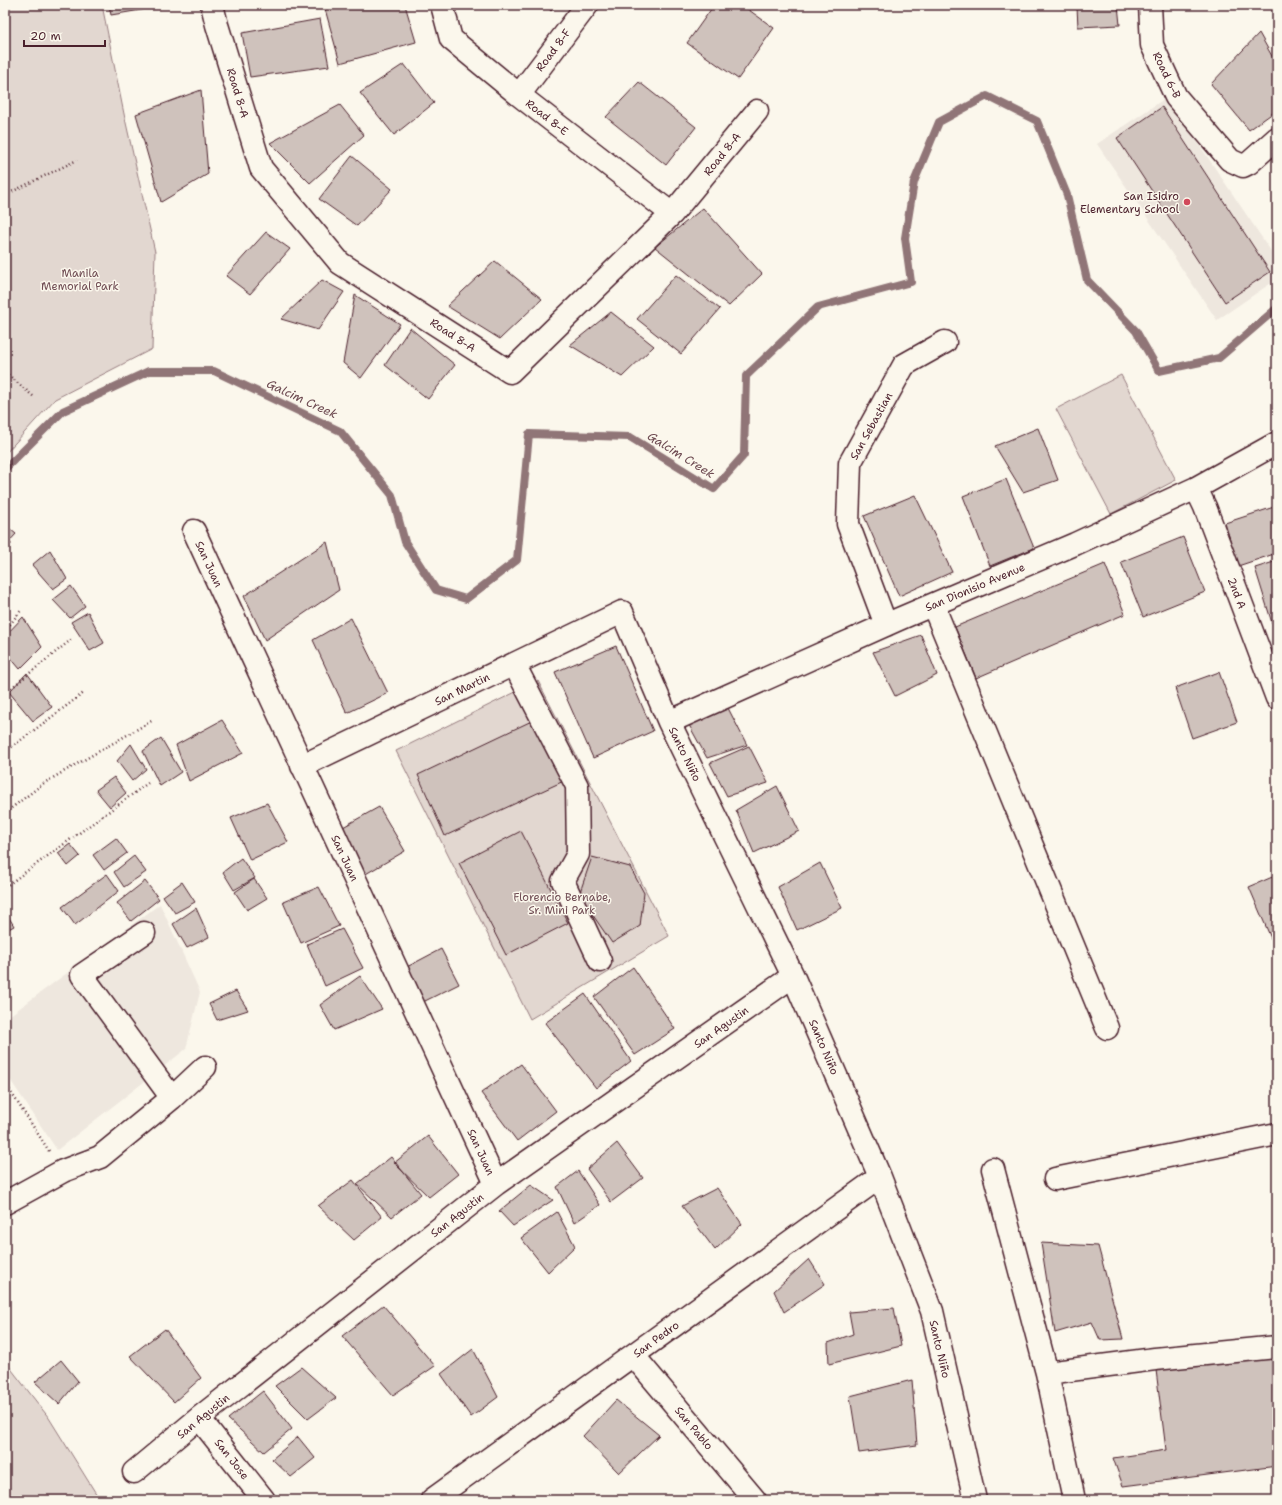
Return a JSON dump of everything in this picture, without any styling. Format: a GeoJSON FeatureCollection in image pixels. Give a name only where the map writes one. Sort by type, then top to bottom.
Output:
{"type":"FeatureCollection","features":[{"type":"Feature","properties":{"kind":"street","name":"Road 8-A"},"geometry":{"type":"LineString","coordinates":[[212,5],[262,168],[340,263],[510,372],[672,214],[757,111]]}},
{"type":"Feature","properties":{"kind":"street","name":"Road 8-E"},"geometry":{"type":"LineString","coordinates":[[442,5],[451,39],[519,95],[672,214]]}},
{"type":"Feature","properties":{"kind":"street","name":"Road 8-F"},"geometry":{"type":"LineString","coordinates":[[519,95],[587,5]]}},
{"type":"Feature","properties":{"kind":"street","name":"Road 6-B"},"geometry":{"type":"LineString","coordinates":[[1150,5],[1152,45],[1176,97],[1230,160],[1243,166],[1249,163],[1277,138]]}},
{"type":"Feature","properties":{"kind":"street","name":"San Sebastian"},"geometry":{"type":"LineString","coordinates":[[886,626],[848,524],[850,463],[904,365],[945,342]]}},
{"type":"Feature","properties":{"kind":"street","name":"San Dionisio Avenue"},"geometry":{"type":"LineString","coordinates":[[669,722],[1075,544],[1196,488],[1277,443]]}},
{"type":"Feature","properties":{"kind":"street","name":"2nd A"},"geometry":{"type":"LineString","coordinates":[[1196,488],[1277,698]]}},
{"type":"Feature","properties":{"kind":"street","name":"San Juan"},"geometry":{"type":"LineString","coordinates":[[194,531],[496,1184]]}},
{"type":"Feature","properties":{"kind":"street"},"geometry":{"type":"LineString","coordinates":[[933,605],[1107,1028]]}},
{"type":"Feature","properties":{"kind":"street","name":"San Martin"},"geometry":{"type":"LineString","coordinates":[[302,766],[622,612]]}},
{"type":"Feature","properties":{"kind":"street","name":"Santo Niño"},"geometry":{"type":"LineString","coordinates":[[622,612],[669,722],[793,976],[880,1177],[932,1311],[975,1500]]}},
{"type":"Feature","properties":{"kind":"street"},"geometry":{"type":"LineString","coordinates":[[514,664],[577,786],[578,854],[563,881],[600,961]]}},
{"type":"Feature","properties":{"kind":"street"},"geometry":{"type":"LineString","coordinates":[[144,933],[82,976],[172,1098]]}},
{"type":"Feature","properties":{"kind":"street","name":"San Agustin"},"geometry":{"type":"LineString","coordinates":[[134,1472],[496,1184],[793,976]]}},
{"type":"Feature","properties":{"kind":"street"},"geometry":{"type":"LineString","coordinates":[[5,1203],[63,1171],[100,1158],[172,1098],[205,1067]]}},
{"type":"Feature","properties":{"kind":"street"},"geometry":{"type":"LineString","coordinates":[[1055,1179],[1277,1134]]}},
{"type":"Feature","properties":{"kind":"street"},"geometry":{"type":"LineString","coordinates":[[993,1169],[1047,1373],[1074,1500]]}},
{"type":"Feature","properties":{"kind":"street","name":"San Pedro"},"geometry":{"type":"LineString","coordinates":[[432,1500],[880,1177]]}},
{"type":"Feature","properties":{"kind":"street"},"geometry":{"type":"LineString","coordinates":[[1047,1373],[1155,1359],[1277,1347]]}},
{"type":"Feature","properties":{"kind":"street","name":"San Pablo"},"geometry":{"type":"LineString","coordinates":[[633,1355],[755,1500]]}},
{"type":"Feature","properties":{"kind":"street","name":"San Jose"},"geometry":{"type":"LineString","coordinates":[[200,1418],[264,1500]]}},
{"type":"Feature","properties":{"kind":"path"},"geometry":{"type":"LineString","coordinates":[[5,195],[77,160]]}},
{"type":"Feature","properties":{"kind":"path"},"geometry":{"type":"LineString","coordinates":[[5,372],[34,396]]}},
{"type":"Feature","properties":{"kind":"path"},"geometry":{"type":"LineString","coordinates":[[5,550],[11,543]]}},
{"type":"Feature","properties":{"kind":"path"},"geometry":{"type":"LineString","coordinates":[[5,630],[22,609]]}},
{"type":"Feature","properties":{"kind":"path"},"geometry":{"type":"LineString","coordinates":[[5,692],[72,639]]}},
{"type":"Feature","properties":{"kind":"path"},"geometry":{"type":"LineString","coordinates":[[5,752],[85,692]]}},
{"type":"Feature","properties":{"kind":"path"},"geometry":{"type":"LineString","coordinates":[[5,813],[44,783],[153,720]]}},
{"type":"Feature","properties":{"kind":"path"},"geometry":{"type":"LineString","coordinates":[[5,887],[148,783]]}},
{"type":"Feature","properties":{"kind":"path"},"geometry":{"type":"LineString","coordinates":[[5,1083],[63,1171]]}},
{"type":"Feature","properties":{"kind":"shaded area","name":"San Isidro Elementary School"},"geometry":{"type":"Polygon","coordinates":[[[1167,97],[1277,260],[1277,279],[1217,320],[1097,144],[1167,97]]]}},
{"type":"Feature","properties":{"kind":"shaded area"},"geometry":{"type":"Polygon","coordinates":[[[160,904],[200,992],[186,1049],[57,1150],[5,1072],[5,1019],[160,904]]]}},
{"type":"Feature","properties":{"kind":"green space","name":"Manila Memorial Park"},"geometry":{"type":"Polygon","coordinates":[[[5,5],[102,5],[124,114],[155,252],[152,349],[55,399],[5,454],[5,5]]]}},
{"type":"Feature","properties":{"kind":"green space"},"geometry":{"type":"Polygon","coordinates":[[[1121,375],[1176,480],[1111,514],[1056,409],[1121,375]]]}},
{"type":"Feature","properties":{"kind":"green space","name":"Florencio Bernabe, Sr. Mini Park"},"geometry":{"type":"Polygon","coordinates":[[[538,681],[669,936],[530,1019],[396,751],[538,681]]]}},
{"type":"Feature","properties":{"kind":"green space"},"geometry":{"type":"Polygon","coordinates":[[[5,1361],[49,1418],[100,1500],[5,1500],[5,1361]]]}},
{"type":"Feature","properties":{"kind":"building"},"geometry":{"type":"Polygon","coordinates":[[[109,5],[171,5],[111,15],[109,5]]]}},
{"type":"Feature","properties":{"kind":"building"},"geometry":{"type":"Polygon","coordinates":[[[341,5],[405,5],[416,42],[340,63],[325,9],[341,5]]]}},
{"type":"Feature","properties":{"kind":"building"},"geometry":{"type":"Polygon","coordinates":[[[545,5],[557,5],[551,11],[545,5]]]}},
{"type":"Feature","properties":{"kind":"building"},"geometry":{"type":"Polygon","coordinates":[[[714,5],[742,5],[774,28],[738,79],[687,43],[714,5]]]}},
{"type":"Feature","properties":{"kind":"building"},"geometry":{"type":"Polygon","coordinates":[[[1043,5],[1118,5],[1120,25],[1078,27],[1077,7],[1043,5]]]}},
{"type":"Feature","properties":{"kind":"building"},"geometry":{"type":"Polygon","coordinates":[[[320,19],[329,66],[250,77],[242,33],[320,19]]]}},
{"type":"Feature","properties":{"kind":"building"},"geometry":{"type":"Polygon","coordinates":[[[1259,33],[1277,65],[1277,110],[1249,130],[1211,84],[1259,33]]]}},
{"type":"Feature","properties":{"kind":"building"},"geometry":{"type":"Polygon","coordinates":[[[404,64],[434,103],[394,135],[360,93],[404,64]]]}},
{"type":"Feature","properties":{"kind":"building"},"geometry":{"type":"Polygon","coordinates":[[[639,82],[696,127],[666,165],[606,117],[639,82]]]}},
{"type":"Feature","properties":{"kind":"building"},"geometry":{"type":"Polygon","coordinates":[[[201,90],[208,174],[161,202],[136,114],[201,90]]]}},
{"type":"Feature","properties":{"kind":"building"},"geometry":{"type":"Polygon","coordinates":[[[340,105],[364,135],[310,183],[270,143],[340,105]]]}},
{"type":"Feature","properties":{"kind":"building","name":"San Isidro Elementary School"},"geometry":{"type":"Polygon","coordinates":[[[1162,107],[1270,272],[1225,302],[1117,138],[1162,107]]]}},
{"type":"Feature","properties":{"kind":"building"},"geometry":{"type":"Polygon","coordinates":[[[352,156],[392,189],[357,226],[319,199],[352,156]]]}},
{"type":"Feature","properties":{"kind":"building"},"geometry":{"type":"Polygon","coordinates":[[[703,208],[762,274],[729,306],[655,247],[703,208]]]}},
{"type":"Feature","properties":{"kind":"building"},"geometry":{"type":"Polygon","coordinates":[[[266,232],[290,249],[250,294],[226,276],[266,232]]]}},
{"type":"Feature","properties":{"kind":"building"},"geometry":{"type":"Polygon","coordinates":[[[495,261],[542,299],[500,339],[447,306],[495,261]]]}},
{"type":"Feature","properties":{"kind":"building"},"geometry":{"type":"Polygon","coordinates":[[[676,275],[720,309],[681,354],[637,319],[676,275]]]}},
{"type":"Feature","properties":{"kind":"building"},"geometry":{"type":"Polygon","coordinates":[[[322,280],[344,292],[318,330],[281,319],[322,280]]]}},
{"type":"Feature","properties":{"kind":"building"},"geometry":{"type":"Polygon","coordinates":[[[355,295],[400,324],[361,378],[343,363],[355,295]]]}},
{"type":"Feature","properties":{"kind":"building"},"geometry":{"type":"Polygon","coordinates":[[[611,312],[654,346],[622,377],[570,345],[611,312]]]}},
{"type":"Feature","properties":{"kind":"building"},"geometry":{"type":"Polygon","coordinates":[[[410,328],[455,365],[428,399],[385,365],[410,328]]]}},
{"type":"Feature","properties":{"kind":"building"},"geometry":{"type":"Polygon","coordinates":[[[1038,428],[1058,480],[1023,492],[995,446],[1038,428]]]}},
{"type":"Feature","properties":{"kind":"building"},"geometry":{"type":"Polygon","coordinates":[[[1006,479],[1034,548],[990,566],[963,496],[1006,479]]]}},
{"type":"Feature","properties":{"kind":"building"},"geometry":{"type":"Polygon","coordinates":[[[915,495],[952,572],[899,596],[864,516],[915,495]]]}},
{"type":"Feature","properties":{"kind":"building"},"geometry":{"type":"Polygon","coordinates":[[[1277,506],[1277,553],[1238,566],[1225,523],[1277,506]]]}},
{"type":"Feature","properties":{"kind":"building"},"geometry":{"type":"Polygon","coordinates":[[[5,525],[16,534],[5,546],[5,525]]]}},
{"type":"Feature","properties":{"kind":"building"},"geometry":{"type":"Polygon","coordinates":[[[1183,537],[1205,592],[1143,617],[1121,562],[1183,537]]]}},
{"type":"Feature","properties":{"kind":"building"},"geometry":{"type":"Polygon","coordinates":[[[327,542],[339,590],[265,640],[244,596],[327,542]]]}},
{"type":"Feature","properties":{"kind":"building"},"geometry":{"type":"Polygon","coordinates":[[[50,550],[67,579],[53,589],[32,565],[50,550]]]}},
{"type":"Feature","properties":{"kind":"building"},"geometry":{"type":"Polygon","coordinates":[[[1277,561],[1277,621],[1272,623],[1255,568],[1277,561]]]}},
{"type":"Feature","properties":{"kind":"building"},"geometry":{"type":"Polygon","coordinates":[[[1105,564],[1125,614],[976,678],[955,627],[1105,564]]]}},
{"type":"Feature","properties":{"kind":"building"},"geometry":{"type":"Polygon","coordinates":[[[71,586],[85,606],[70,618],[53,600],[71,586]]]}},
{"type":"Feature","properties":{"kind":"building"},"geometry":{"type":"Polygon","coordinates":[[[88,612],[104,643],[90,651],[71,622],[88,612]]]}},
{"type":"Feature","properties":{"kind":"building"},"geometry":{"type":"Polygon","coordinates":[[[23,617],[42,647],[20,669],[5,651],[5,636],[23,617]]]}},
{"type":"Feature","properties":{"kind":"building"},"geometry":{"type":"Polygon","coordinates":[[[351,618],[388,693],[347,713],[313,640],[351,618]]]}},
{"type":"Feature","properties":{"kind":"building"},"geometry":{"type":"Polygon","coordinates":[[[921,635],[937,675],[895,696],[873,652],[921,635]]]}},
{"type":"Feature","properties":{"kind":"building"},"geometry":{"type":"Polygon","coordinates":[[[616,646],[653,731],[593,758],[555,672],[616,646]]]}},
{"type":"Feature","properties":{"kind":"building"},"geometry":{"type":"Polygon","coordinates":[[[1219,672],[1237,722],[1192,738],[1175,688],[1219,672]]]}},
{"type":"Feature","properties":{"kind":"building"},"geometry":{"type":"Polygon","coordinates":[[[27,673],[52,707],[33,721],[9,692],[27,673]]]}},
{"type":"Feature","properties":{"kind":"building"},"geometry":{"type":"Polygon","coordinates":[[[728,708],[747,745],[707,758],[689,725],[728,708]]]}},
{"type":"Feature","properties":{"kind":"building"},"geometry":{"type":"Polygon","coordinates":[[[540,717],[568,779],[445,836],[418,775],[540,717]]]}},
{"type":"Feature","properties":{"kind":"building"},"geometry":{"type":"Polygon","coordinates":[[[222,720],[243,753],[189,781],[176,745],[222,720]]]}},
{"type":"Feature","properties":{"kind":"building"},"geometry":{"type":"Polygon","coordinates":[[[161,738],[181,772],[160,786],[143,751],[161,738]]]}},
{"type":"Feature","properties":{"kind":"building"},"geometry":{"type":"Polygon","coordinates":[[[131,744],[146,769],[132,781],[117,761],[131,744]]]}},
{"type":"Feature","properties":{"kind":"building"},"geometry":{"type":"Polygon","coordinates":[[[749,746],[768,783],[727,796],[710,763],[749,746]]]}},
{"type":"Feature","properties":{"kind":"building"},"geometry":{"type":"Polygon","coordinates":[[[114,777],[126,793],[110,807],[96,790],[114,777]]]}},
{"type":"Feature","properties":{"kind":"building"},"geometry":{"type":"Polygon","coordinates":[[[777,786],[799,831],[754,853],[736,810],[777,786]]]}},
{"type":"Feature","properties":{"kind":"building"},"geometry":{"type":"Polygon","coordinates":[[[267,803],[288,842],[250,860],[231,818],[267,803]]]}},
{"type":"Feature","properties":{"kind":"building"},"geometry":{"type":"Polygon","coordinates":[[[379,807],[405,851],[364,875],[343,827],[379,807]]]}},
{"type":"Feature","properties":{"kind":"building"},"geometry":{"type":"Polygon","coordinates":[[[521,831],[568,923],[506,955],[459,863],[521,831]]]}},
{"type":"Feature","properties":{"kind":"building"},"geometry":{"type":"Polygon","coordinates":[[[116,838],[127,853],[104,870],[93,855],[116,838]]]}},
{"type":"Feature","properties":{"kind":"building"},"geometry":{"type":"Polygon","coordinates":[[[70,844],[80,856],[68,866],[58,853],[70,844]]]}},
{"type":"Feature","properties":{"kind":"building"},"geometry":{"type":"Polygon","coordinates":[[[134,856],[146,872],[124,887],[114,872],[134,856]]]}},
{"type":"Feature","properties":{"kind":"building"},"geometry":{"type":"Polygon","coordinates":[[[592,857],[630,867],[644,893],[640,926],[612,943],[579,895],[592,857]]]}},
{"type":"Feature","properties":{"kind":"building"},"geometry":{"type":"Polygon","coordinates":[[[241,858],[255,878],[234,890],[223,872],[241,858]]]}},
{"type":"Feature","properties":{"kind":"building"},"geometry":{"type":"Polygon","coordinates":[[[820,863],[842,908],[797,930],[778,887],[820,863]]]}},
{"type":"Feature","properties":{"kind":"building"},"geometry":{"type":"Polygon","coordinates":[[[107,874],[119,891],[75,925],[62,907],[107,874]]]}},
{"type":"Feature","properties":{"kind":"building"},"geometry":{"type":"Polygon","coordinates":[[[1277,875],[1277,949],[1276,950],[1249,887],[1277,875]]]}},
{"type":"Feature","properties":{"kind":"building"},"geometry":{"type":"Polygon","coordinates":[[[254,879],[267,898],[247,910],[235,892],[254,879]]]}},
{"type":"Feature","properties":{"kind":"building"},"geometry":{"type":"Polygon","coordinates":[[[145,881],[159,899],[131,921],[117,903],[145,881]]]}},
{"type":"Feature","properties":{"kind":"building"},"geometry":{"type":"Polygon","coordinates":[[[182,882],[195,902],[175,913],[163,896],[182,882]]]}},
{"type":"Feature","properties":{"kind":"building"},"geometry":{"type":"Polygon","coordinates":[[[319,887],[339,926],[301,943],[283,902],[319,887]]]}},
{"type":"Feature","properties":{"kind":"building"},"geometry":{"type":"Polygon","coordinates":[[[196,908],[209,937],[187,948],[173,924],[196,908]]]}},
{"type":"Feature","properties":{"kind":"building"},"geometry":{"type":"Polygon","coordinates":[[[5,911],[14,926],[5,931],[5,911]]]}},
{"type":"Feature","properties":{"kind":"building"},"geometry":{"type":"Polygon","coordinates":[[[342,929],[363,968],[325,986],[307,944],[342,929]]]}},
{"type":"Feature","properties":{"kind":"building"},"geometry":{"type":"Polygon","coordinates":[[[441,949],[459,984],[423,1002],[403,969],[441,949]]]}},
{"type":"Feature","properties":{"kind":"building"},"geometry":{"type":"Polygon","coordinates":[[[633,967],[675,1029],[635,1055],[594,997],[633,967]]]}},
{"type":"Feature","properties":{"kind":"building"},"geometry":{"type":"Polygon","coordinates":[[[360,976],[382,1009],[334,1030],[320,1005],[360,976]]]}},
{"type":"Feature","properties":{"kind":"building"},"geometry":{"type":"Polygon","coordinates":[[[236,991],[248,1010],[217,1020],[209,1004],[236,991]]]}},
{"type":"Feature","properties":{"kind":"building"},"geometry":{"type":"Polygon","coordinates":[[[585,994],[631,1061],[596,1088],[545,1023],[585,994]]]}},
{"type":"Feature","properties":{"kind":"building"},"geometry":{"type":"Polygon","coordinates":[[[521,1064],[556,1111],[517,1141],[481,1093],[521,1064]]]}},
{"type":"Feature","properties":{"kind":"building"},"geometry":{"type":"Polygon","coordinates":[[[428,1136],[458,1174],[429,1197],[394,1163],[428,1136]]]}},
{"type":"Feature","properties":{"kind":"building"},"geometry":{"type":"Polygon","coordinates":[[[617,1143],[643,1178],[611,1202],[587,1169],[617,1143]]]}},
{"type":"Feature","properties":{"kind":"building"},"geometry":{"type":"Polygon","coordinates":[[[391,1157],[421,1194],[392,1217],[357,1184],[391,1157]]]}},
{"type":"Feature","properties":{"kind":"building"},"geometry":{"type":"Polygon","coordinates":[[[578,1171],[600,1205],[574,1223],[557,1187],[578,1171]]]}},
{"type":"Feature","properties":{"kind":"building"},"geometry":{"type":"Polygon","coordinates":[[[353,1180],[382,1217],[354,1240],[318,1206],[353,1180]]]}},
{"type":"Feature","properties":{"kind":"building"},"geometry":{"type":"Polygon","coordinates":[[[531,1185],[553,1200],[513,1226],[499,1211],[531,1185]]]}},
{"type":"Feature","properties":{"kind":"building"},"geometry":{"type":"Polygon","coordinates":[[[717,1188],[742,1224],[715,1250],[682,1206],[717,1188]]]}},
{"type":"Feature","properties":{"kind":"building"},"geometry":{"type":"Polygon","coordinates":[[[557,1212],[575,1246],[548,1272],[521,1238],[557,1212]]]}},
{"type":"Feature","properties":{"kind":"building"},"geometry":{"type":"Polygon","coordinates":[[[1041,1243],[1098,1246],[1123,1339],[1100,1340],[1092,1322],[1055,1333],[1041,1243]]]}},
{"type":"Feature","properties":{"kind":"building"},"geometry":{"type":"Polygon","coordinates":[[[809,1259],[825,1284],[784,1312],[774,1291],[809,1259]]]}},
{"type":"Feature","properties":{"kind":"building"},"geometry":{"type":"Polygon","coordinates":[[[383,1305],[435,1366],[393,1395],[342,1336],[383,1305]]]}},
{"type":"Feature","properties":{"kind":"building"},"geometry":{"type":"Polygon","coordinates":[[[894,1308],[901,1346],[829,1364],[828,1343],[853,1334],[849,1312],[894,1308]]]}},
{"type":"Feature","properties":{"kind":"building"},"geometry":{"type":"Polygon","coordinates":[[[165,1329],[201,1378],[174,1402],[130,1356],[165,1329]]]}},
{"type":"Feature","properties":{"kind":"building"},"geometry":{"type":"Polygon","coordinates":[[[473,1349],[498,1397],[471,1417],[441,1374],[473,1349]]]}},
{"type":"Feature","properties":{"kind":"building"},"geometry":{"type":"Polygon","coordinates":[[[1277,1350],[1277,1466],[1123,1486],[1113,1458],[1166,1450],[1155,1362],[1277,1350]]]}},
{"type":"Feature","properties":{"kind":"building"},"geometry":{"type":"Polygon","coordinates":[[[61,1360],[78,1381],[59,1404],[35,1382],[61,1360]]]}},
{"type":"Feature","properties":{"kind":"building"},"geometry":{"type":"Polygon","coordinates":[[[301,1367],[336,1398],[308,1419],[275,1386],[301,1367]]]}},
{"type":"Feature","properties":{"kind":"building"},"geometry":{"type":"Polygon","coordinates":[[[912,1380],[917,1445],[859,1453],[850,1396],[912,1380]]]}},
{"type":"Feature","properties":{"kind":"building"},"geometry":{"type":"Polygon","coordinates":[[[263,1391],[292,1429],[264,1452],[228,1419],[263,1391]]]}},
{"type":"Feature","properties":{"kind":"building"},"geometry":{"type":"Polygon","coordinates":[[[616,1400],[659,1435],[619,1473],[583,1436],[616,1400]]]}},
{"type":"Feature","properties":{"kind":"building"},"geometry":{"type":"Polygon","coordinates":[[[298,1437],[315,1458],[291,1477],[272,1459],[298,1437]]]}},
{"type":"Feature","properties":{"kind":"waterway","name":"Galcim Creek"},"geometry":{"type":"LineString","coordinates":[[5,469],[63,411],[149,371],[214,371],[340,431],[392,495],[405,542],[436,590],[466,599],[517,560],[529,434],[630,437],[714,489],[744,455],[746,376],[818,307],[911,282],[905,238],[914,182],[939,122],[987,96],[1037,121],[1067,195],[1087,280],[1136,331],[1159,371],[1219,358],[1277,308]]}},
{"type":"Feature","properties":{"kind":"place","name":"San Isidro Elementary School"},"geometry":{"type":"Point","coordinates":[1187,202]}}]}
